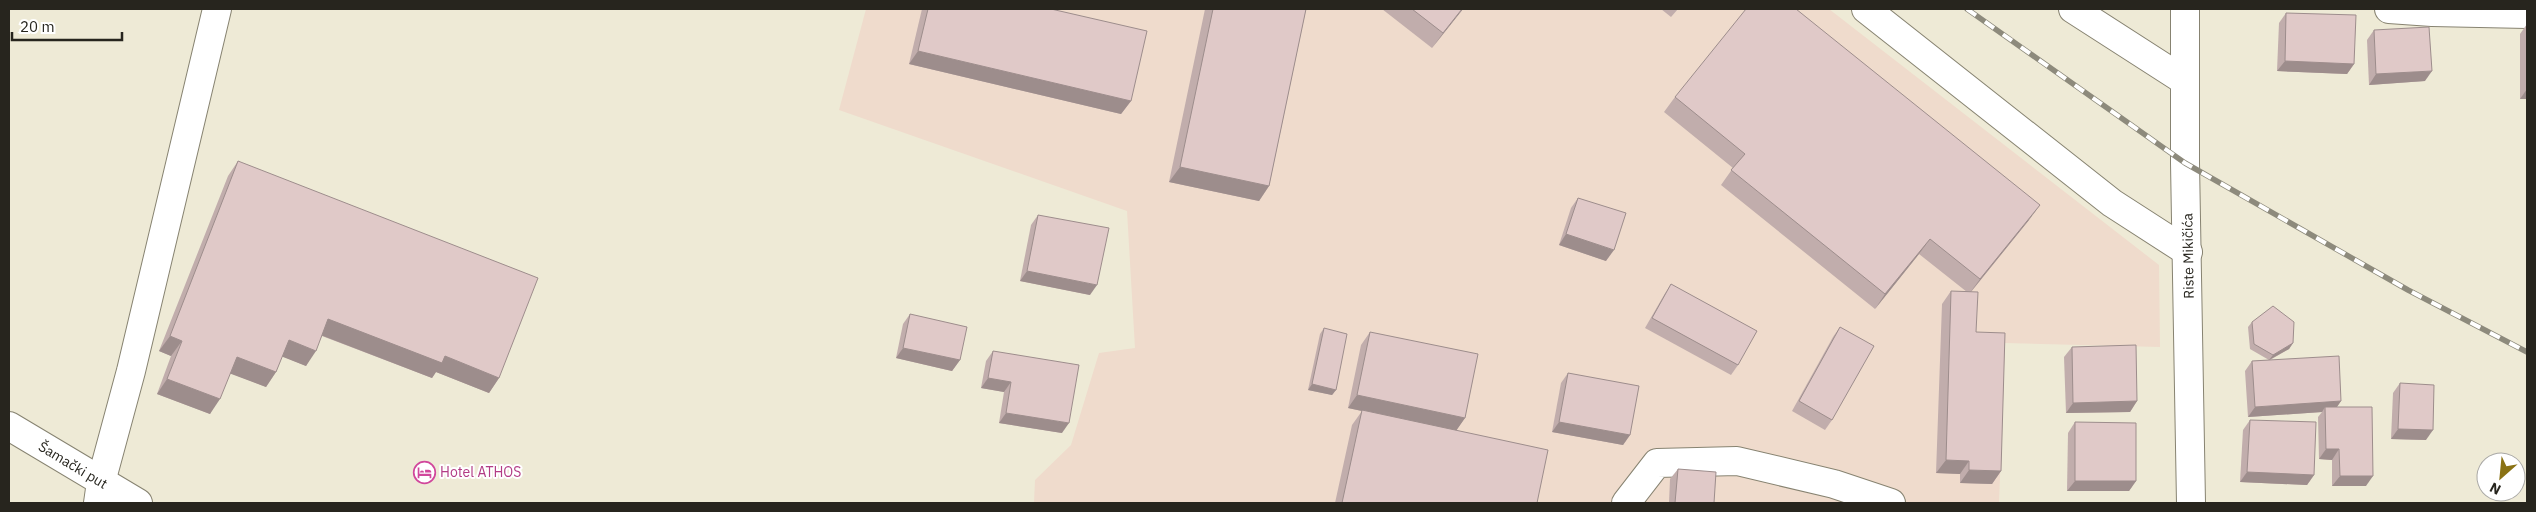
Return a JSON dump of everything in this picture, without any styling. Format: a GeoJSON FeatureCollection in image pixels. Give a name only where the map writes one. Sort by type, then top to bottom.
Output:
{"type":"FeatureCollection","features":[{"type":"Feature","properties":{"kind":"main road"},"geometry":{"type":"LineString","coordinates":[[100,493],[217,9]]}},
{"type":"Feature","properties":{"kind":"main road"},"geometry":{"type":"LineString","coordinates":[[1866,9],[2112,203],[2188,252]]}},
{"type":"Feature","properties":{"kind":"main road"},"geometry":{"type":"LineString","coordinates":[[2073,9],[2185,81]]}},
{"type":"Feature","properties":{"kind":"main road","name":"Riste Mikičića"},"geometry":{"type":"LineString","coordinates":[[2185,9],[2191,503]]}},
{"type":"Feature","properties":{"kind":"main road"},"geometry":{"type":"LineString","coordinates":[[2389,9],[2527,14]]}},
{"type":"Feature","properties":{"kind":"main road","name":"Šamački put"},"geometry":{"type":"LineString","coordinates":[[9,426],[100,493],[138,503]]}},
{"type":"Feature","properties":{"kind":"main road"},"geometry":{"type":"LineString","coordinates":[[1626,503],[1657,463],[1736,461],[1834,484],[1891,503]]}},
{"type":"Feature","properties":{"kind":"shaded area"},"geometry":{"type":"Polygon","coordinates":[[[866,9],[1829,9],[2159,265],[2160,347],[2005,343],[1999,503],[1034,503],[1035,480],[1071,445],[1099,353],[1135,348],[1127,211],[839,110],[866,9]]]}},
{"type":"Feature","properties":{"kind":"building"},"geometry":{"type":"Polygon","coordinates":[[[928,9],[1051,9],[1147,31],[1131,101],[918,51],[928,9]]]}},
{"type":"Feature","properties":{"kind":"building"},"geometry":{"type":"Polygon","coordinates":[[[1213,9],[1306,9],[1269,186],[1180,167],[1213,9]]]}},
{"type":"Feature","properties":{"kind":"building"},"geometry":{"type":"Polygon","coordinates":[[[1412,9],[1462,9],[1443,33],[1412,9]]]}},
{"type":"Feature","properties":{"kind":"building"},"geometry":{"type":"Polygon","coordinates":[[[1746,9],[1796,9],[2040,205],[1980,279],[1930,239],[1885,294],[1731,170],[1745,154],[1675,97],[1746,9]]]}},
{"type":"Feature","properties":{"kind":"building"},"geometry":{"type":"Polygon","coordinates":[[[2286,13],[2356,15],[2354,64],[2285,61],[2286,13]]]}},
{"type":"Feature","properties":{"kind":"building"},"geometry":{"type":"Polygon","coordinates":[[[2429,27],[2432,71],[2376,74],[2374,30],[2429,27]]]}},
{"type":"Feature","properties":{"kind":"building"},"geometry":{"type":"Polygon","coordinates":[[[238,161],[538,278],[499,378],[445,356],[442,363],[328,319],[316,351],[289,340],[276,372],[237,357],[220,399],[167,379],[182,341],[170,336],[238,161]]]}},
{"type":"Feature","properties":{"kind":"building"},"geometry":{"type":"Polygon","coordinates":[[[1578,198],[1626,213],[1614,250],[1566,234],[1578,198]]]}},
{"type":"Feature","properties":{"kind":"building"},"geometry":{"type":"Polygon","coordinates":[[[1038,215],[1109,228],[1097,285],[1027,271],[1038,215]]]}},
{"type":"Feature","properties":{"kind":"building"},"geometry":{"type":"Polygon","coordinates":[[[1671,284],[1757,331],[1738,365],[1652,318],[1671,284]]]}},
{"type":"Feature","properties":{"kind":"building"},"geometry":{"type":"Polygon","coordinates":[[[1951,291],[1978,292],[1976,332],[2005,333],[2001,471],[1969,470],[1969,461],[1946,460],[1951,291]]]}},
{"type":"Feature","properties":{"kind":"building"},"geometry":{"type":"Polygon","coordinates":[[[2273,306],[2294,322],[2293,343],[2273,355],[2254,344],[2252,322],[2273,306]]]}},
{"type":"Feature","properties":{"kind":"building"},"geometry":{"type":"Polygon","coordinates":[[[910,314],[967,327],[960,360],[903,348],[910,314]]]}},
{"type":"Feature","properties":{"kind":"building"},"geometry":{"type":"Polygon","coordinates":[[[1840,327],[1874,346],[1832,420],[1799,401],[1840,327]]]}},
{"type":"Feature","properties":{"kind":"building"},"geometry":{"type":"Polygon","coordinates":[[[1324,328],[1347,334],[1336,390],[1312,384],[1324,328]]]}},
{"type":"Feature","properties":{"kind":"building"},"geometry":{"type":"Polygon","coordinates":[[[1370,332],[1478,354],[1465,418],[1357,395],[1370,332]]]}},
{"type":"Feature","properties":{"kind":"building"},"geometry":{"type":"Polygon","coordinates":[[[2136,345],[2137,401],[2073,403],[2072,347],[2136,345]]]}},
{"type":"Feature","properties":{"kind":"building"},"geometry":{"type":"Polygon","coordinates":[[[993,351],[1079,365],[1069,423],[1006,413],[1011,382],[988,378],[993,351]]]}},
{"type":"Feature","properties":{"kind":"building"},"geometry":{"type":"Polygon","coordinates":[[[2339,356],[2341,401],[2255,407],[2252,361],[2339,356]]]}},
{"type":"Feature","properties":{"kind":"building"},"geometry":{"type":"Polygon","coordinates":[[[1568,373],[1639,386],[1630,435],[1559,422],[1568,373]]]}},
{"type":"Feature","properties":{"kind":"building"},"geometry":{"type":"Polygon","coordinates":[[[2400,383],[2434,385],[2433,430],[2398,429],[2400,383]]]}},
{"type":"Feature","properties":{"kind":"building"},"geometry":{"type":"Polygon","coordinates":[[[2325,407],[2372,407],[2373,476],[2340,476],[2339,449],[2326,449],[2325,407]]]}},
{"type":"Feature","properties":{"kind":"building"},"geometry":{"type":"Polygon","coordinates":[[[1362,410],[1548,450],[1537,503],[1342,503],[1362,410]]]}},
{"type":"Feature","properties":{"kind":"building"},"geometry":{"type":"Polygon","coordinates":[[[2250,420],[2316,422],[2314,475],[2247,472],[2250,420]]]}},
{"type":"Feature","properties":{"kind":"building"},"geometry":{"type":"Polygon","coordinates":[[[2075,422],[2136,423],[2136,481],[2075,481],[2075,422]]]}},
{"type":"Feature","properties":{"kind":"building"},"geometry":{"type":"Polygon","coordinates":[[[1678,469],[1716,472],[1714,503],[1675,503],[1678,469]]]}},
{"type":"Feature","properties":{"kind":"railway"},"geometry":{"type":"LineString","coordinates":[[1967,9],[2185,163],[2408,290],[2527,352]]}},
{"type":"Feature","properties":{"kind":"place","name":"Hotel ATHOS"},"geometry":{"type":"Point","coordinates":[424,472]}}]}
